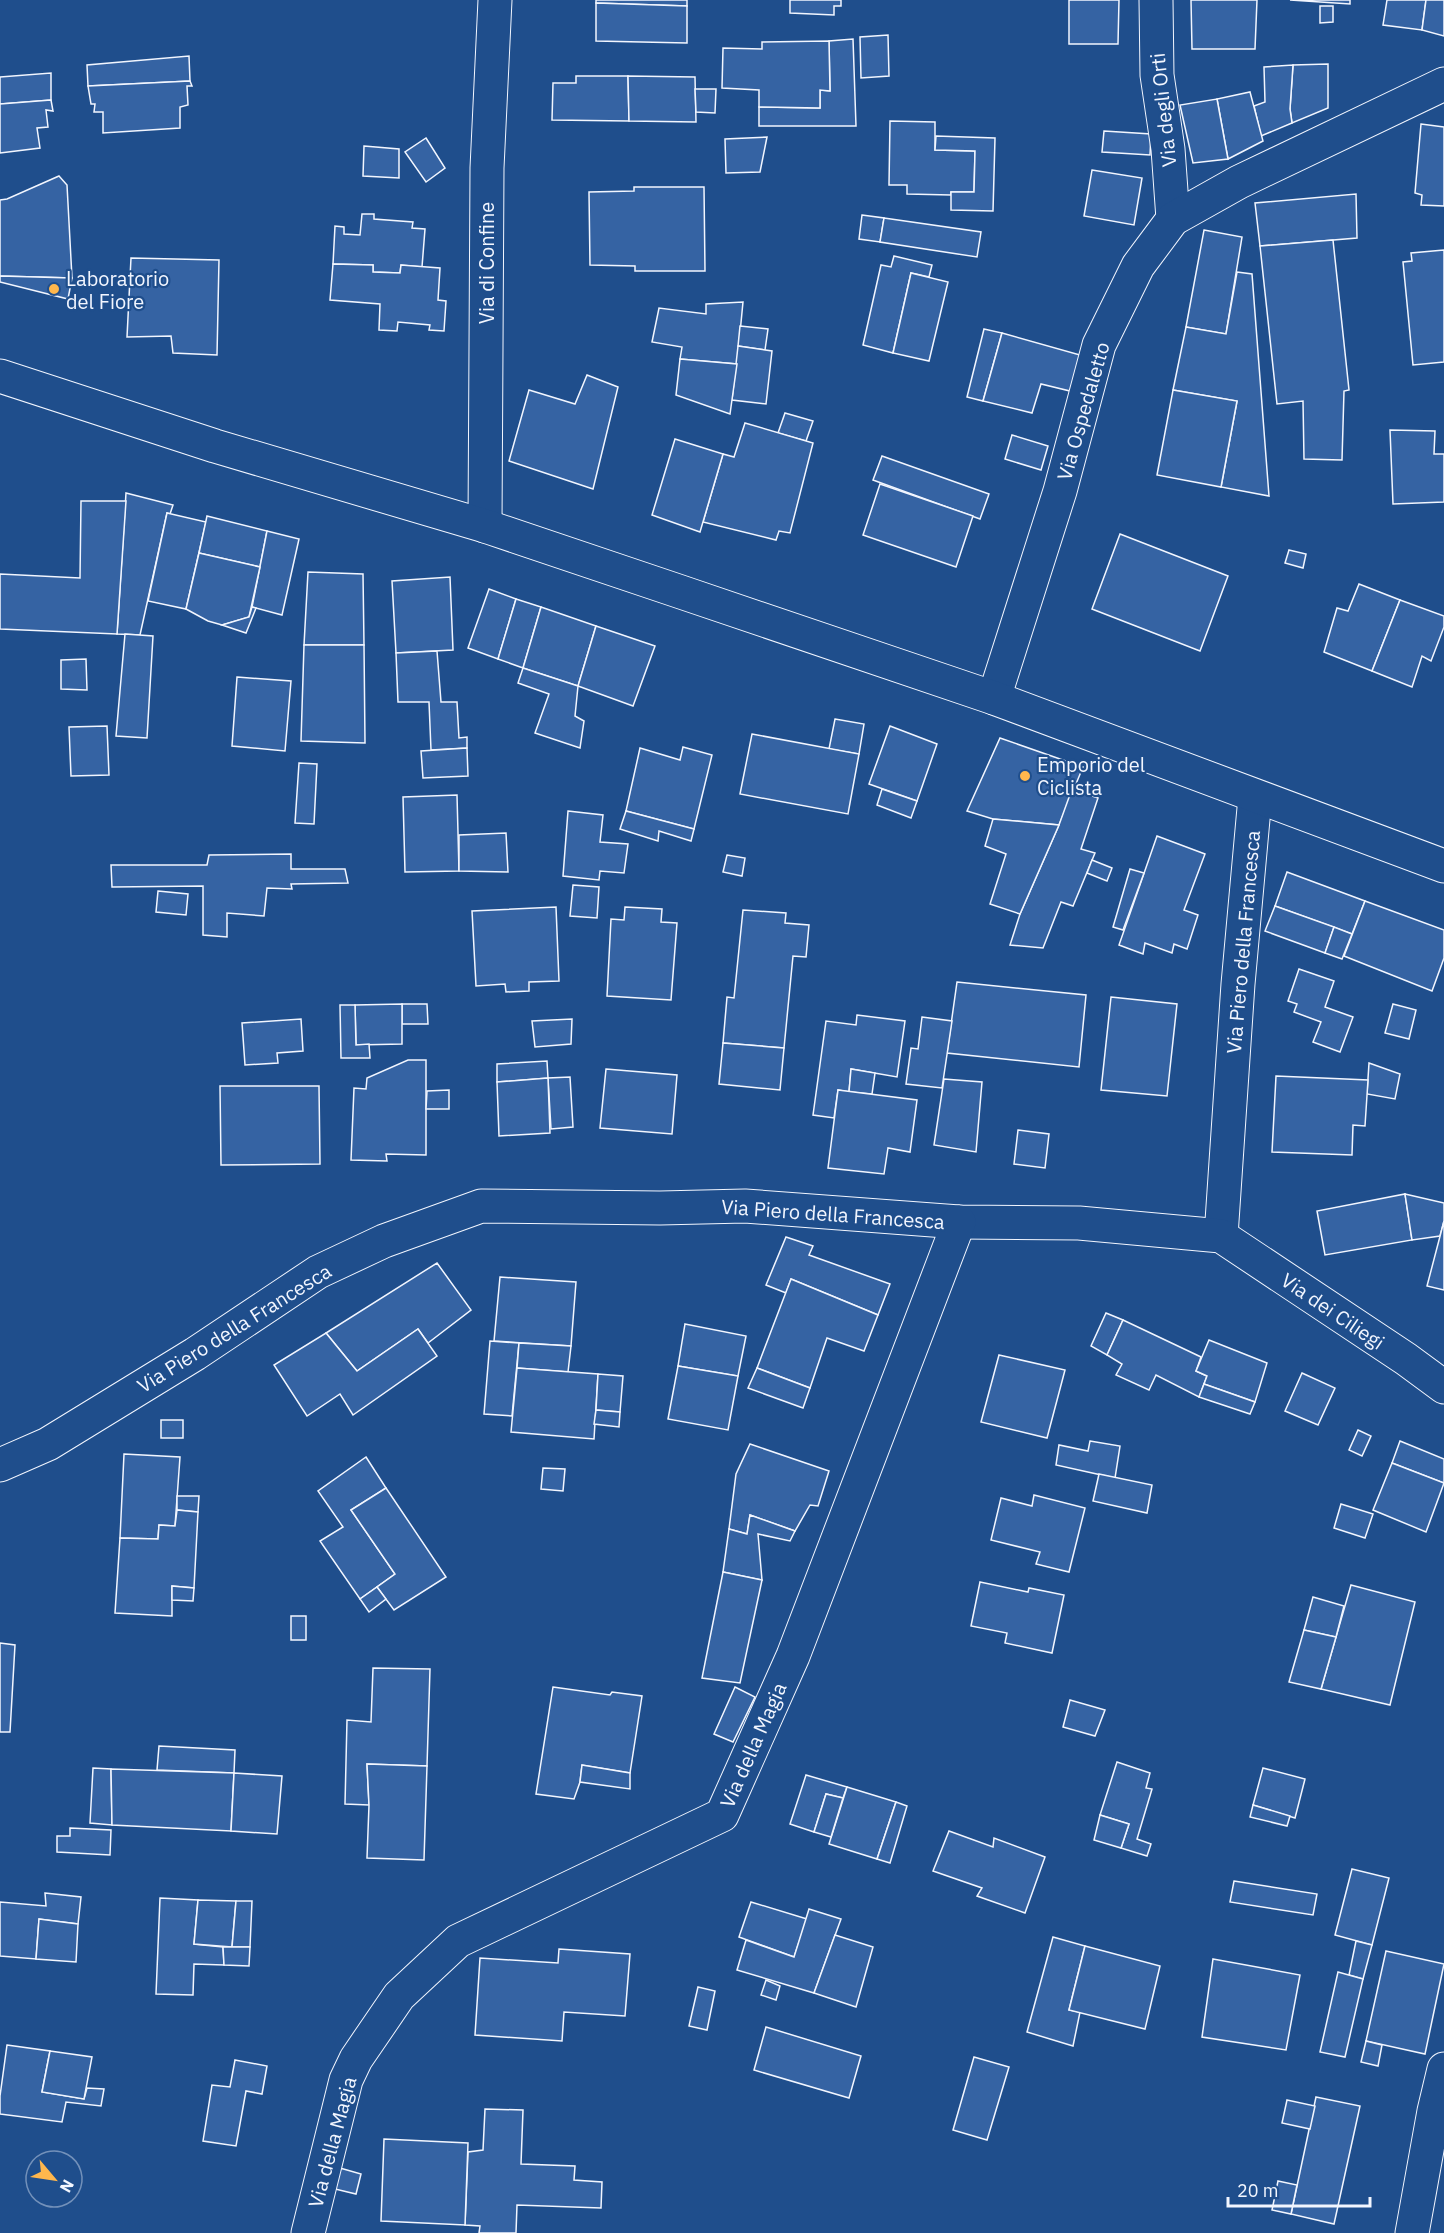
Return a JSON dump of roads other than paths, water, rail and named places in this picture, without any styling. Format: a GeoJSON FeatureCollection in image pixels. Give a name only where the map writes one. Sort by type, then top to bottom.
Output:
{"type":"FeatureCollection","features":[{"type":"Feature","properties":{"kind":"street","name":"Via di Confine"},"geometry":{"type":"LineString","coordinates":[[485,526],[487,168],[495,0]]}},
{"type":"Feature","properties":{"kind":"street","name":"Via degli Orti"},"geometry":{"type":"LineString","coordinates":[[1156,0],[1157,75],[1168,149],[1173,219]]}},
{"type":"Feature","properties":{"kind":"street","name":"Via Ospedaletto"},"geometry":{"type":"LineString","coordinates":[[994,698],[1060,491],[1099,345],[1138,266],[1173,219],[1239,182],[1444,84]]}},
{"type":"Feature","properties":{"kind":"street"},"geometry":{"type":"LineString","coordinates":[[0,375],[214,446],[485,526],[994,698],[1444,866]]}},
{"type":"Feature","properties":{"kind":"street","name":"Via Piero della Francesca"},"geometry":{"type":"LineString","coordinates":[[0,1465],[48,1444],[195,1354],[318,1272],[384,1241],[481,1206],[660,1209],[745,1206],[959,1222],[1079,1223],[1221,1236],[1238,984],[1255,797]]}},
{"type":"Feature","properties":{"kind":"street","name":"Via della Magia"},"geometry":{"type":"LineString","coordinates":[[308,2233],[346,2080],[356,2059],[399,1996],[458,1941],[722,1815],[793,1656],[959,1222]]}},
{"type":"Feature","properties":{"kind":"street","name":"Via dei Ciliegi"},"geometry":{"type":"LineString","coordinates":[[1221,1236],[1406,1359],[1444,1387]]}},
{"type":"Feature","properties":{"kind":"street"},"geometry":{"type":"LineString","coordinates":[[1412,2233],[1444,2069]]}},
{"type":"Feature","properties":{"kind":"place","name":"Laboratorio del Fiore"},"geometry":{"type":"Point","coordinates":[54,289]}},
{"type":"Feature","properties":{"kind":"place","name":"Emporio del Ciclista"},"geometry":{"type":"Point","coordinates":[1025,776]}}]}
